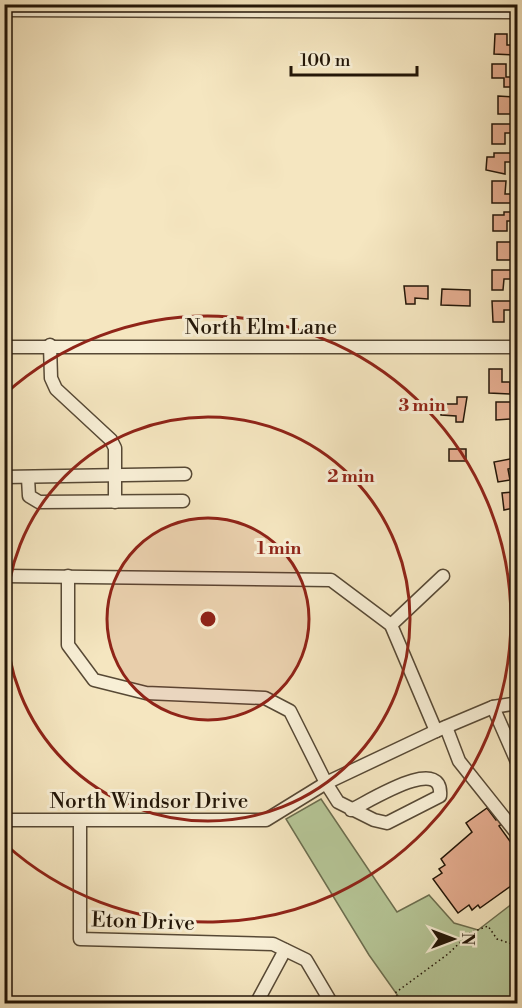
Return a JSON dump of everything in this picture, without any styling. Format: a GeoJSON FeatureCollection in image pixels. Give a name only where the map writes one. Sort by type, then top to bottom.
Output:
{"type":"FeatureCollection","features":[{"type":"Feature","properties":{"kind":"street"},"geometry":{"type":"LineString","coordinates":[[4,10],[404,8],[518,12]]}},
{"type":"Feature","properties":{"kind":"street"},"geometry":{"type":"LineString","coordinates":[[50,345],[51,378],[56,389],[111,440],[115,448],[115,502]]}},
{"type":"Feature","properties":{"kind":"street","name":"North Elm Lane"},"geometry":{"type":"LineString","coordinates":[[4,347],[50,345],[518,347]]}},
{"type":"Feature","properties":{"kind":"street"},"geometry":{"type":"LineString","coordinates":[[4,477],[185,474]]}},
{"type":"Feature","properties":{"kind":"street"},"geometry":{"type":"LineString","coordinates":[[28,478],[29,496],[33,501],[183,501]]}},
{"type":"Feature","properties":{"kind":"street"},"geometry":{"type":"LineString","coordinates":[[4,576],[331,580],[391,625],[459,761],[518,835]]}},
{"type":"Feature","properties":{"kind":"street"},"geometry":{"type":"LineString","coordinates":[[68,576],[68,645],[94,680],[146,693],[265,698],[290,711],[326,783],[338,801],[351,810],[387,822],[440,796],[441,789],[437,780],[433,778],[415,779],[351,810]]}},
{"type":"Feature","properties":{"kind":"street"},"geometry":{"type":"LineString","coordinates":[[391,625],[443,576]]}},
{"type":"Feature","properties":{"kind":"street","name":"North Windsor Drive"},"geometry":{"type":"LineString","coordinates":[[4,820],[266,820],[326,783],[441,729],[493,707],[518,703]]}},
{"type":"Feature","properties":{"kind":"street"},"geometry":{"type":"LineString","coordinates":[[493,707],[518,765]]}},
{"type":"Feature","properties":{"kind":"street","name":"Eton Drive"},"geometry":{"type":"LineString","coordinates":[[80,821],[80,939],[273,944],[306,960],[333,1004]]}},
{"type":"Feature","properties":{"kind":"street"},"geometry":{"type":"LineString","coordinates":[[257,1002],[285,950]]}},
{"type":"Feature","properties":{"kind":"path"},"geometry":{"type":"LineString","coordinates":[[402,1004],[395,993],[448,954],[470,933],[488,926],[497,939],[518,946]]}},
{"type":"Feature","properties":{"kind":"green space"},"geometry":{"type":"Polygon","coordinates":[[[321,799],[397,912],[429,895],[454,923],[478,930],[517,900],[517,1003],[403,1003],[369,955],[286,819],[321,799]]]}},
{"type":"Feature","properties":{"kind":"building"},"geometry":{"type":"Polygon","coordinates":[[[495,34],[507,34],[507,45],[514,45],[514,55],[494,54],[495,34]]]}},
{"type":"Feature","properties":{"kind":"building"},"geometry":{"type":"Polygon","coordinates":[[[492,64],[506,64],[506,77],[514,77],[514,87],[504,87],[504,78],[492,78],[492,64]]]}},
{"type":"Feature","properties":{"kind":"building"},"geometry":{"type":"Polygon","coordinates":[[[498,96],[514,97],[514,114],[498,114],[498,96]]]}},
{"type":"Feature","properties":{"kind":"building"},"geometry":{"type":"Polygon","coordinates":[[[492,124],[514,124],[514,133],[505,133],[505,144],[492,144],[492,124]]]}},
{"type":"Feature","properties":{"kind":"building"},"geometry":{"type":"Polygon","coordinates":[[[494,153],[514,153],[513,162],[505,162],[505,174],[486,170],[487,157],[494,157],[494,153]]]}},
{"type":"Feature","properties":{"kind":"building"},"geometry":{"type":"Polygon","coordinates":[[[492,181],[506,181],[505,194],[514,194],[513,203],[492,203],[492,181]]]}},
{"type":"Feature","properties":{"kind":"building"},"geometry":{"type":"Polygon","coordinates":[[[504,212],[513,212],[513,221],[507,221],[507,231],[493,231],[493,215],[504,215],[504,212]]]}},
{"type":"Feature","properties":{"kind":"building"},"geometry":{"type":"Polygon","coordinates":[[[497,242],[513,242],[513,260],[497,260],[497,242]]]}},
{"type":"Feature","properties":{"kind":"building"},"geometry":{"type":"Polygon","coordinates":[[[492,270],[512,270],[512,279],[504,279],[503,290],[492,290],[492,270]]]}},
{"type":"Feature","properties":{"kind":"building"},"geometry":{"type":"Polygon","coordinates":[[[404,286],[428,286],[428,299],[415,298],[415,304],[406,304],[404,286]]]}},
{"type":"Feature","properties":{"kind":"building"},"geometry":{"type":"Polygon","coordinates":[[[442,289],[470,290],[470,306],[441,305],[442,289]]]}},
{"type":"Feature","properties":{"kind":"building"},"geometry":{"type":"Polygon","coordinates":[[[492,301],[512,301],[512,310],[504,310],[504,322],[493,322],[492,301]]]}},
{"type":"Feature","properties":{"kind":"building"},"geometry":{"type":"Polygon","coordinates":[[[489,369],[502,369],[502,382],[510,382],[510,394],[489,393],[489,369]]]}},
{"type":"Feature","properties":{"kind":"building"},"geometry":{"type":"Polygon","coordinates":[[[457,397],[467,397],[463,422],[456,422],[456,416],[441,415],[441,404],[457,404],[457,397]]]}},
{"type":"Feature","properties":{"kind":"building"},"geometry":{"type":"Polygon","coordinates":[[[496,402],[511,402],[511,419],[496,420],[496,402]]]}},
{"type":"Feature","properties":{"kind":"building"},"geometry":{"type":"Polygon","coordinates":[[[449,449],[466,449],[466,461],[449,461],[449,449]]]}},
{"type":"Feature","properties":{"kind":"building"},"geometry":{"type":"Polygon","coordinates":[[[515,458],[517,467],[508,469],[510,480],[498,482],[494,462],[515,458]]]}},
{"type":"Feature","properties":{"kind":"building"},"geometry":{"type":"Polygon","coordinates":[[[518,487],[518,507],[504,510],[502,493],[513,492],[512,488],[518,487]]]}},
{"type":"Feature","properties":{"kind":"building"},"geometry":{"type":"Polygon","coordinates":[[[487,808],[496,820],[499,818],[503,823],[499,826],[517,851],[518,881],[480,908],[478,905],[472,910],[469,905],[458,913],[433,879],[442,873],[439,869],[445,865],[441,859],[472,832],[466,823],[487,808]]]}}]}
